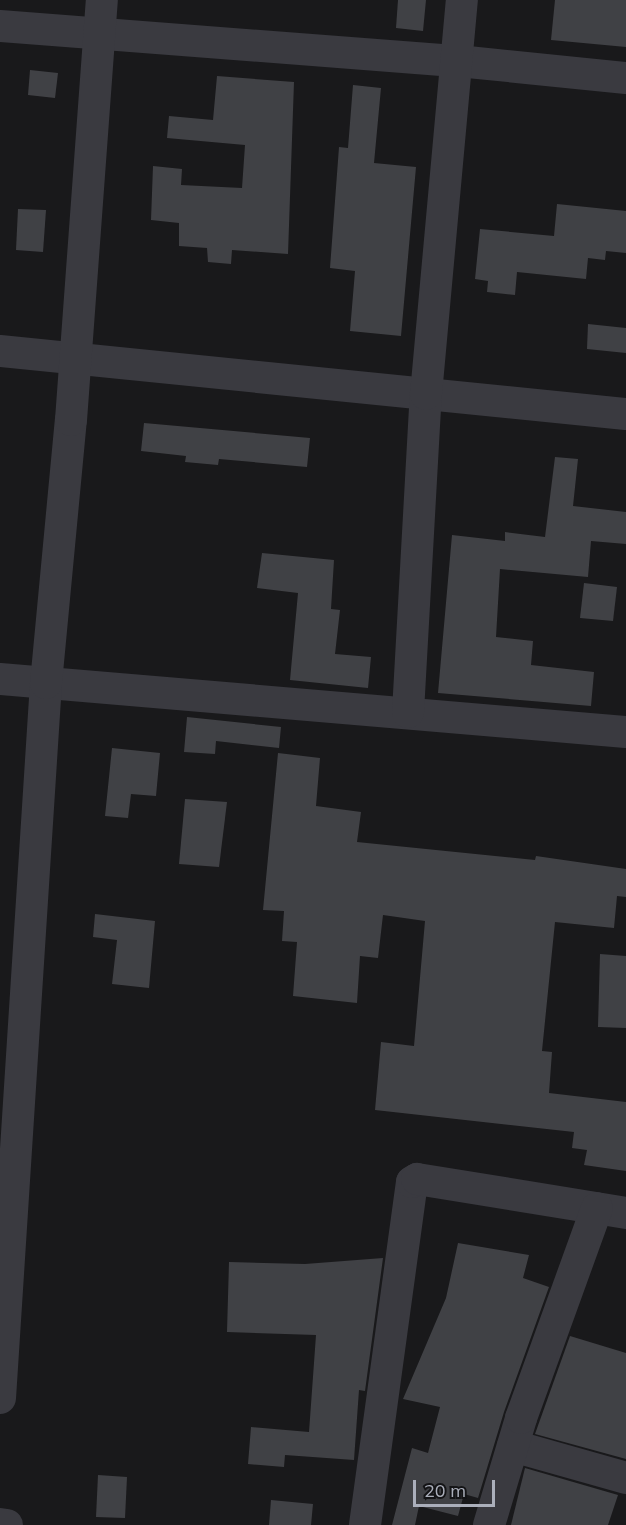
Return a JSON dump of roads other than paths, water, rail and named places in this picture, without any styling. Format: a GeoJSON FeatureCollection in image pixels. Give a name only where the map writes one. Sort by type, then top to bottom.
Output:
{"type":"FeatureCollection","features":[{"type":"Feature","properties":{"kind":"street"},"geometry":{"type":"LineString","coordinates":[[0,1398],[10,1127],[102,0]]}},
{"type":"Feature","properties":{"kind":"street"},"geometry":{"type":"LineString","coordinates":[[408,712],[426,394],[462,0]]}},
{"type":"Feature","properties":{"kind":"street"},"geometry":{"type":"LineString","coordinates":[[0,26],[458,61],[626,78]]}},
{"type":"Feature","properties":{"kind":"street"},"geometry":{"type":"LineString","coordinates":[[0,351],[74,356],[626,414]]}},
{"type":"Feature","properties":{"kind":"street"},"geometry":{"type":"LineString","coordinates":[[0,680],[408,712],[626,732]]}},
{"type":"Feature","properties":{"kind":"street"},"geometry":{"type":"LineString","coordinates":[[366,1525],[412,1182],[417,1179],[612,1210],[513,1446],[489,1525]]}},
{"type":"Feature","properties":{"kind":"street"},"geometry":{"type":"LineString","coordinates":[[513,1446],[626,1478]]}},
{"type":"Feature","properties":{"kind":"street"},"geometry":{"type":"LineString","coordinates":[[0,1524],[7,1525]]}}]}
